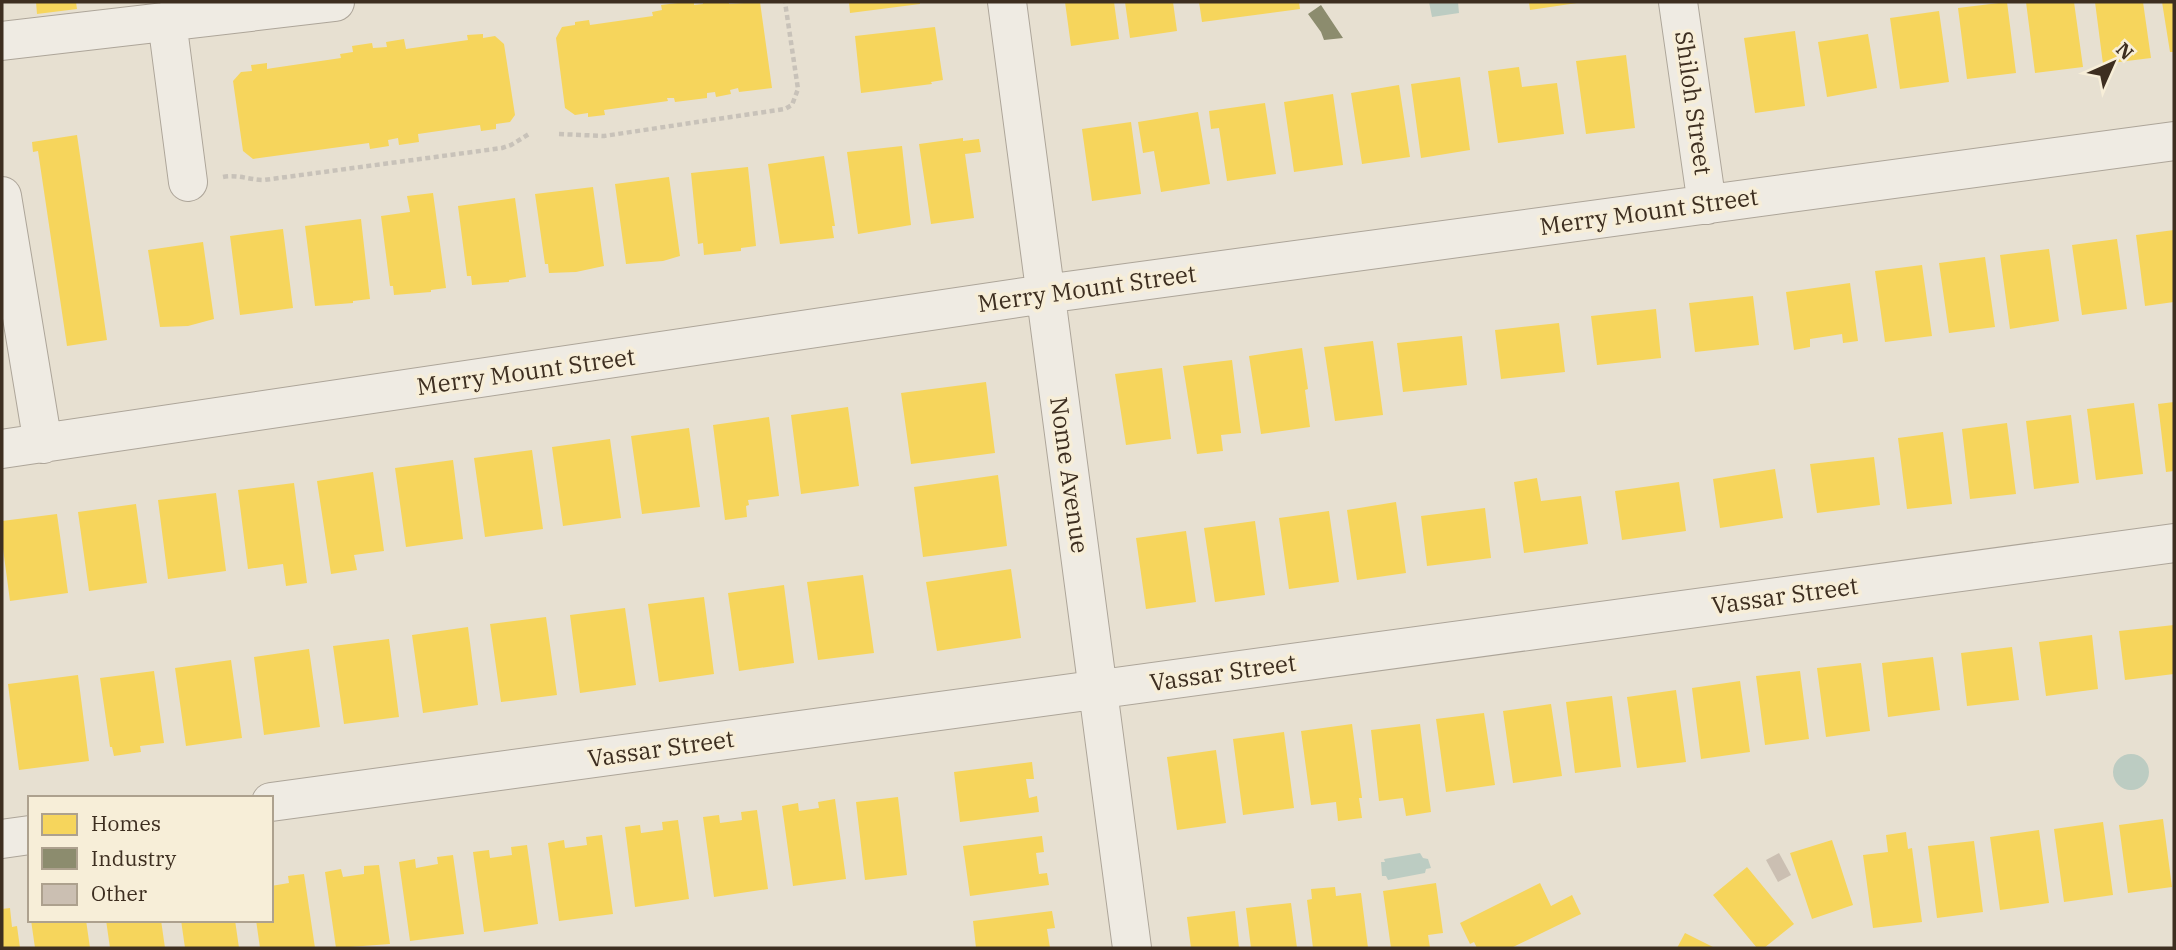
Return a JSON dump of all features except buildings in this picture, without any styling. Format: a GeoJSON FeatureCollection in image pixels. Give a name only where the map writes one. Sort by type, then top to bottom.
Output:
{"type":"FeatureCollection","features":[{"type":"Feature","properties":{"kind":"street"},"geometry":{"type":"LineString","coordinates":[[2,41],[335,2]]}},
{"type":"Feature","properties":{"kind":"street","name":"Nome Avenue"},"geometry":{"type":"LineString","coordinates":[[1007,2],[1132,948]]}},
{"type":"Feature","properties":{"kind":"street","name":"Shiloh Street"},"geometry":{"type":"LineString","coordinates":[[1678,2],[1707,205]]}},
{"type":"Feature","properties":{"kind":"street"},"geometry":{"type":"LineString","coordinates":[[167,22],[205,180]]}},
{"type":"Feature","properties":{"kind":"street","name":"Merry Mount Street"},"geometry":{"type":"LineString","coordinates":[[2,449],[1045,294],[2174,141]]}},
{"type":"Feature","properties":{"kind":"street"},"geometry":{"type":"LineString","coordinates":[[2,195],[43,444]]}},
{"type":"Feature","properties":{"kind":"street","name":"Vassar Street"},"geometry":{"type":"LineString","coordinates":[[273,802],[2174,543]]}},
{"type":"Feature","properties":{"kind":"street"},"geometry":{"type":"LineString","coordinates":[[2,839],[28,835]]}},
{"type":"Feature","properties":{"kind":"path"},"geometry":{"type":"LineString","coordinates":[[559,134],[604,136],[785,109],[792,105],[798,89],[785,2]]}},
{"type":"Feature","properties":{"kind":"path"},"geometry":{"type":"LineString","coordinates":[[205,180],[236,174],[252,180],[264,180],[502,148],[528,135]]}},
{"type":"Feature","properties":{"kind":"shaded area"},"geometry":{"type":"Polygon","coordinates":[[[1429,2],[1458,2],[1459,13],[1432,17],[1429,2]]]}},
{"type":"Feature","properties":{"kind":"shaded area"},"geometry":{"type":"Polygon","coordinates":[[[2131,754],[2144,759],[2149,772],[2144,785],[2131,790],[2118,785],[2113,772],[2118,759],[2131,754]]]}},
{"type":"Feature","properties":{"kind":"shaded area"},"geometry":{"type":"Polygon","coordinates":[[[1420,853],[1423,858],[1428,859],[1431,868],[1426,869],[1425,873],[1388,880],[1386,876],[1382,876],[1381,862],[1385,862],[1384,859],[1420,853]]]}}]}
